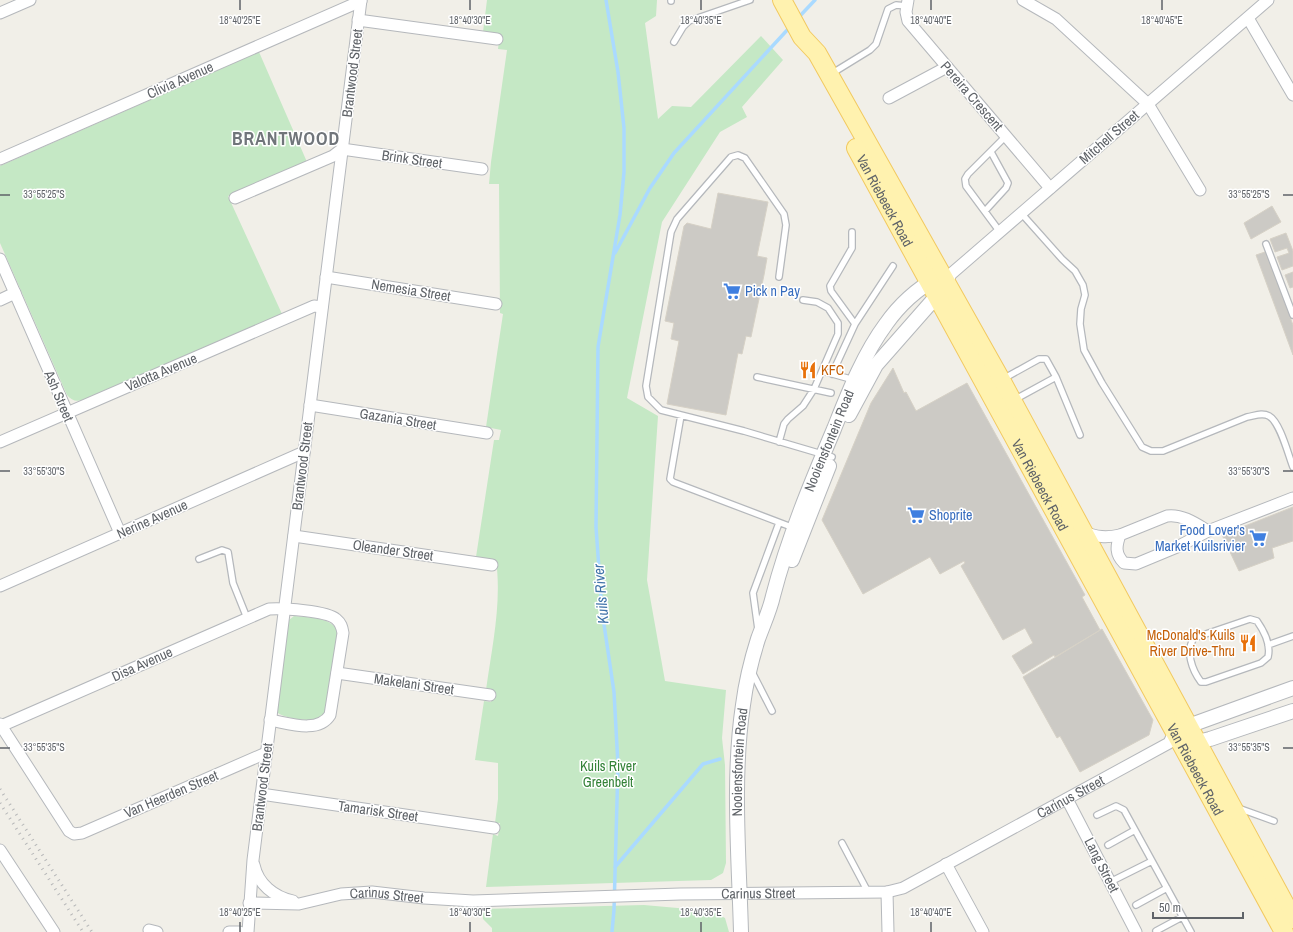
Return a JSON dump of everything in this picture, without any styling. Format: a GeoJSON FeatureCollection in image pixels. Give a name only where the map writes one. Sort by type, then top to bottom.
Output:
{"type":"FeatureCollection","features":[{"type":"Feature","properties":{"kind":"main road","name":"Van Riebeeck Road"},"geometry":{"type":"LineString","coordinates":[[784,2],[802,37],[806,57],[1012,400],[1083,532],[1182,737],[1232,806],[1286,909],[1284,932]]}},
{"type":"Feature","properties":{"kind":"main road","name":"Van Riebeeck Road"},"geometry":{"type":"LineString","coordinates":[[802,37],[817,53],[829,75],[941,282],[1182,737],[1286,909]]}},
{"type":"Feature","properties":{"kind":"street"},"geometry":{"type":"LineString","coordinates":[[0,13],[30,0]]}},
{"type":"Feature","properties":{"kind":"street"},"geometry":{"type":"LineString","coordinates":[[1023,0],[1056,18],[1148,104],[1200,190]]}},
{"type":"Feature","properties":{"kind":"street","name":"Mitchell Street"},"geometry":{"type":"LineString","coordinates":[[941,282],[1268,0]]}},
{"type":"Feature","properties":{"kind":"street","name":"Brantwood Street"},"geometry":{"type":"LineString","coordinates":[[248,932],[253,860],[261,794],[361,1]]}},
{"type":"Feature","properties":{"kind":"street","name":"Clivia Avenue"},"geometry":{"type":"LineString","coordinates":[[0,159],[361,1]]}},
{"type":"Feature","properties":{"kind":"street","name":"Pereira Crescent"},"geometry":{"type":"LineString","coordinates":[[908,3],[906,12],[908,21],[1050,188]]}},
{"type":"Feature","properties":{"kind":"street"},"geometry":{"type":"LineString","coordinates":[[1248,18],[1293,95]]}},
{"type":"Feature","properties":{"kind":"street"},"geometry":{"type":"LineString","coordinates":[[358,20],[497,40]]}},
{"type":"Feature","properties":{"kind":"street"},"geometry":{"type":"LineString","coordinates":[[889,98],[947,67]]}},
{"type":"Feature","properties":{"kind":"street"},"geometry":{"type":"LineString","coordinates":[[235,198],[333,156],[342,148]]}},
{"type":"Feature","properties":{"kind":"street","name":"Brink Street"},"geometry":{"type":"LineString","coordinates":[[342,148],[482,169]]}},
{"type":"Feature","properties":{"kind":"street","name":"Ash Street"},"geometry":{"type":"LineString","coordinates":[[0,258],[66,413],[120,533]]}},
{"type":"Feature","properties":{"kind":"street","name":"Nemesia Street"},"geometry":{"type":"LineString","coordinates":[[326,277],[496,304]]}},
{"type":"Feature","properties":{"kind":"street","name":"Nooiensfontein Road"},"geometry":{"type":"LineString","coordinates":[[773,597],[785,578],[805,530],[827,456],[855,380],[876,338],[904,302],[941,282]]}},
{"type":"Feature","properties":{"kind":"street","name":"Nooiensfontein Road"},"geometry":{"type":"LineString","coordinates":[[741,932],[738,794],[740,734],[749,668],[773,597],[777,576],[794,528],[827,456],[876,365],[941,282]]}},
{"type":"Feature","properties":{"kind":"street"},"geometry":{"type":"LineString","coordinates":[[0,300],[15,294]]}},
{"type":"Feature","properties":{"kind":"street","name":"Valotta Avenue"},"geometry":{"type":"LineString","coordinates":[[0,442],[314,306],[322,307]]}},
{"type":"Feature","properties":{"kind":"street","name":"Gazania Street"},"geometry":{"type":"LineString","coordinates":[[310,405],[487,433]]}},
{"type":"Feature","properties":{"kind":"street","name":"Nerine Avenue"},"geometry":{"type":"LineString","coordinates":[[0,586],[304,452]]}},
{"type":"Feature","properties":{"kind":"street"},"geometry":{"type":"LineString","coordinates":[[1120,535],[1117,544],[1117,551],[1120,559],[1124,563],[1136,564],[1177,547],[1208,531],[1293,498]]}},
{"type":"Feature","properties":{"kind":"street"},"geometry":{"type":"LineString","coordinates":[[1083,532],[1096,537],[1106,538],[1120,535],[1167,516],[1174,515],[1208,531]]}},
{"type":"Feature","properties":{"kind":"street","name":"Oleander Street"},"geometry":{"type":"LineString","coordinates":[[294,536],[492,565]]}},
{"type":"Feature","properties":{"kind":"street"},"geometry":{"type":"LineString","coordinates":[[270,720],[309,726],[315,726],[325,722],[331,711],[343,633],[340,623],[332,616],[284,608]]}},
{"type":"Feature","properties":{"kind":"street","name":"Disa Avenue"},"geometry":{"type":"LineString","coordinates":[[1,725],[247,618],[269,609],[284,608]]}},
{"type":"Feature","properties":{"kind":"street","name":"Makelani Street"},"geometry":{"type":"LineString","coordinates":[[337,673],[490,695]]}},
{"type":"Feature","properties":{"kind":"street","name":"Carinus Street"},"geometry":{"type":"LineString","coordinates":[[249,903],[288,905],[299,904],[342,894],[372,892],[454,900],[642,895],[887,892],[903,888],[1182,737],[1293,688]]}},
{"type":"Feature","properties":{"kind":"street","name":"Carinus Street"},"geometry":{"type":"LineString","coordinates":[[1182,737],[1293,711]]}},
{"type":"Feature","properties":{"kind":"street","name":"Van Heerden Street"},"geometry":{"type":"LineString","coordinates":[[1,725],[69,830],[74,834],[82,833],[266,753]]}},
{"type":"Feature","properties":{"kind":"street","name":"Tamarisk Street"},"geometry":{"type":"LineString","coordinates":[[261,794],[494,828]]}},
{"type":"Feature","properties":{"kind":"street","name":"Lang Street"},"geometry":{"type":"LineString","coordinates":[[1067,799],[1136,932]]}},
{"type":"Feature","properties":{"kind":"street"},"geometry":{"type":"LineString","coordinates":[[0,850],[54,932]]}},
{"type":"Feature","properties":{"kind":"street","name":"Carinus Street"},"geometry":{"type":"LineString","coordinates":[[253,860],[261,882],[272,893],[279,897],[295,901],[312,900]]}},
{"type":"Feature","properties":{"kind":"street"},"geometry":{"type":"LineString","coordinates":[[946,864],[982,932]]}},
{"type":"Feature","properties":{"kind":"street"},"geometry":{"type":"LineString","coordinates":[[887,892],[888,932]]}},
{"type":"Feature","properties":{"kind":"street"},"geometry":{"type":"LineString","coordinates":[[229,932],[240,932]]}},
{"type":"Feature","properties":{"kind":"lane"},"geometry":{"type":"LineString","coordinates":[[674,42],[683,27],[689,21],[750,0]]}},
{"type":"Feature","properties":{"kind":"lane"},"geometry":{"type":"LineString","coordinates":[[829,75],[870,50],[876,44],[880,36],[888,9],[896,5],[908,3]]}},
{"type":"Feature","properties":{"kind":"lane"},"geometry":{"type":"LineString","coordinates":[[1000,232],[966,186],[965,179],[968,174],[1006,136]]}},
{"type":"Feature","properties":{"kind":"lane"},"geometry":{"type":"LineString","coordinates":[[985,211],[1006,188],[1008,183],[990,152]]}},
{"type":"Feature","properties":{"kind":"lane"},"geometry":{"type":"LineString","coordinates":[[779,277],[786,225],[784,214],[745,158],[738,155],[732,156],[677,219],[671,232],[646,386],[648,397],[661,410],[827,456]]}},
{"type":"Feature","properties":{"kind":"lane"},"geometry":{"type":"LineString","coordinates":[[1021,213],[1062,259],[1076,271],[1083,285],[1085,296],[1081,309],[1080,324],[1084,350],[1102,383],[1142,447],[1152,451],[1163,451],[1258,414],[1268,415],[1276,422],[1293,466]]}},
{"type":"Feature","properties":{"kind":"lane"},"geometry":{"type":"LineString","coordinates":[[852,232],[852,248],[831,283],[830,289],[855,324]]}},
{"type":"Feature","properties":{"kind":"lane"},"geometry":{"type":"LineString","coordinates":[[1266,244],[1293,315]]}},
{"type":"Feature","properties":{"kind":"lane"},"geometry":{"type":"LineString","coordinates":[[832,374],[855,324],[893,266]]}},
{"type":"Feature","properties":{"kind":"lane"},"geometry":{"type":"LineString","coordinates":[[779,442],[784,424],[804,406],[814,389],[838,334],[838,323],[832,312],[823,304],[803,300]]}},
{"type":"Feature","properties":{"kind":"lane"},"geometry":{"type":"LineString","coordinates":[[1001,380],[1042,357],[1046,359],[1056,378],[1080,435]]}},
{"type":"Feature","properties":{"kind":"lane"},"geometry":{"type":"LineString","coordinates":[[822,372],[855,380]]}},
{"type":"Feature","properties":{"kind":"lane"},"geometry":{"type":"LineString","coordinates":[[756,377],[831,393]]}},
{"type":"Feature","properties":{"kind":"lane"},"geometry":{"type":"LineString","coordinates":[[1012,400],[1056,378]]}},
{"type":"Feature","properties":{"kind":"lane"},"geometry":{"type":"LineString","coordinates":[[681,415],[670,479],[673,482],[794,528]]}},
{"type":"Feature","properties":{"kind":"lane"},"geometry":{"type":"LineString","coordinates":[[759,636],[753,593],[779,523]]}},
{"type":"Feature","properties":{"kind":"lane"},"geometry":{"type":"LineString","coordinates":[[199,559],[222,550],[228,552],[233,583],[247,618]]}},
{"type":"Feature","properties":{"kind":"lane"},"geometry":{"type":"LineString","coordinates":[[1250,619],[1257,620],[1268,645],[1268,657],[1262,662],[1206,682],[1201,682],[1197,676],[1189,654],[1189,645],[1194,638],[1250,619]]}},
{"type":"Feature","properties":{"kind":"lane"},"geometry":{"type":"LineString","coordinates":[[1268,645],[1293,636]]}},
{"type":"Feature","properties":{"kind":"lane"},"geometry":{"type":"LineString","coordinates":[[749,668],[772,711]]}},
{"type":"Feature","properties":{"kind":"lane"},"geometry":{"type":"LineString","coordinates":[[1097,815],[1116,806],[1124,810],[1191,932]]}},
{"type":"Feature","properties":{"kind":"lane"},"geometry":{"type":"LineString","coordinates":[[1232,806],[1274,821]]}},
{"type":"Feature","properties":{"kind":"lane"},"geometry":{"type":"LineString","coordinates":[[1108,845],[1135,830]]}},
{"type":"Feature","properties":{"kind":"lane"},"geometry":{"type":"LineString","coordinates":[[842,843],[868,892]]}},
{"type":"Feature","properties":{"kind":"lane"},"geometry":{"type":"LineString","coordinates":[[1110,882],[1152,861]]}},
{"type":"Feature","properties":{"kind":"lane"},"geometry":{"type":"LineString","coordinates":[[1136,905],[1167,888]]}},
{"type":"Feature","properties":{"kind":"lane"},"geometry":{"type":"LineString","coordinates":[[1156,931],[1182,917]]}},
{"type":"Feature","properties":{"kind":"green space","name":"Kuils River Greenbelt"},"geometry":{"type":"Polygon","coordinates":[[[487,0],[657,0],[656,16],[645,23],[658,119],[672,106],[691,107],[761,36],[783,60],[742,107],[747,117],[720,132],[662,222],[627,398],[658,416],[647,580],[665,681],[726,690],[722,738],[725,765],[726,863],[723,873],[711,880],[486,887],[493,834],[498,836],[500,823],[495,823],[498,799],[498,763],[475,760],[484,701],[491,702],[492,690],[486,690],[496,625],[498,576],[496,560],[476,557],[494,440],[499,440],[501,430],[486,427],[503,314],[500,313],[499,184],[489,184],[507,50],[498,49],[500,34],[483,32],[487,0]]]}},
{"type":"Feature","properties":{"kind":"green space"},"geometry":{"type":"Polygon","coordinates":[[[259,52],[307,162],[228,196],[282,314],[82,400],[76,401],[72,399],[67,395],[0,243],[0,166],[259,52]]]}},
{"type":"Feature","properties":{"kind":"green space"},"geometry":{"type":"Polygon","coordinates":[[[294,616],[326,621],[335,627],[338,633],[326,708],[321,717],[314,720],[290,718],[277,712],[289,620],[294,616]]]}},
{"type":"Feature","properties":{"kind":"green space"},"geometry":{"type":"Polygon","coordinates":[[[644,905],[711,911],[725,918],[729,932],[492,932],[492,928],[483,919],[483,909],[644,905]]]}},
{"type":"Feature","properties":{"kind":"building"},"geometry":{"type":"Polygon","coordinates":[[[718,193],[768,202],[757,256],[767,258],[764,275],[751,337],[746,336],[742,354],[738,353],[726,415],[667,404],[679,341],[671,339],[674,323],[665,321],[684,226],[687,223],[711,229],[718,193]]]}},
{"type":"Feature","properties":{"kind":"building"},"geometry":{"type":"Polygon","coordinates":[[[1272,206],[1281,222],[1251,239],[1244,223],[1272,206]]]}},
{"type":"Feature","properties":{"kind":"building"},"geometry":{"type":"Polygon","coordinates":[[[1286,233],[1293,251],[1293,266],[1282,270],[1277,257],[1289,253],[1287,248],[1275,252],[1270,239],[1286,233]]]}},
{"type":"Feature","properties":{"kind":"building"},"geometry":{"type":"Polygon","coordinates":[[[1265,252],[1293,325],[1293,355],[1256,255],[1265,252]]]}},
{"type":"Feature","properties":{"kind":"building"},"geometry":{"type":"Polygon","coordinates":[[[1293,272],[1293,287],[1290,288],[1285,275],[1293,272]]]}},
{"type":"Feature","properties":{"kind":"building"},"geometry":{"type":"Polygon","coordinates":[[[893,368],[904,393],[906,392],[916,411],[967,383],[1085,595],[1082,597],[1100,630],[1023,674],[1012,656],[1033,643],[1025,628],[1003,640],[961,566],[965,563],[964,561],[940,574],[930,557],[863,594],[822,520],[871,403],[893,368]]]}},
{"type":"Feature","properties":{"kind":"building","name":"Food Lover's Market Kuilsrivier"},"geometry":{"type":"Polygon","coordinates":[[[1293,507],[1293,541],[1272,548],[1274,558],[1239,571],[1222,535],[1293,507]]]}},
{"type":"Feature","properties":{"kind":"building"},"geometry":{"type":"Polygon","coordinates":[[[1102,629],[1153,720],[1149,735],[1080,772],[1060,736],[1057,738],[1023,677],[1102,629]]]}},
{"type":"Feature","properties":{"kind":"waterway","name":"Kuils River"},"geometry":{"type":"LineString","coordinates":[[606,0],[618,72],[624,128],[624,172],[620,215],[598,347],[596,527],[602,611],[614,692],[618,765],[614,910],[612,932]]}},
{"type":"Feature","properties":{"kind":"waterway"},"geometry":{"type":"LineString","coordinates":[[798,18],[815,0]]}},
{"type":"Feature","properties":{"kind":"waterway"},"geometry":{"type":"LineString","coordinates":[[615,253],[650,188],[674,153],[790,27]]}},
{"type":"Feature","properties":{"kind":"waterway"},"geometry":{"type":"LineString","coordinates":[[615,867],[703,764],[720,759]]}},
{"type":"Feature","properties":{"kind":"railway"},"geometry":{"type":"LineString","coordinates":[[0,789],[92,932]]}},
{"type":"Feature","properties":{"kind":"railway"},"geometry":{"type":"LineString","coordinates":[[0,803],[83,932]]}},
{"type":"Feature","properties":{"kind":"place","name":"Pick n Pay"},"geometry":{"type":"Point","coordinates":[732,291]}},
{"type":"Feature","properties":{"kind":"place","name":"KFC"},"geometry":{"type":"Point","coordinates":[808,370]}},
{"type":"Feature","properties":{"kind":"place","name":"Shoprite"},"geometry":{"type":"Point","coordinates":[916,515]}},
{"type":"Feature","properties":{"kind":"place","name":"Food Lover's Market Kuilsrivier"},"geometry":{"type":"Point","coordinates":[1258,538]}},
{"type":"Feature","properties":{"kind":"place","name":"McDonald's Kuils River Drive-Thru"},"geometry":{"type":"Point","coordinates":[1248,643]}},
{"type":"Feature","properties":{"kind":"district","name":"BRANTWOOD"},"geometry":{"type":"Point","coordinates":[286,139]}}]}
